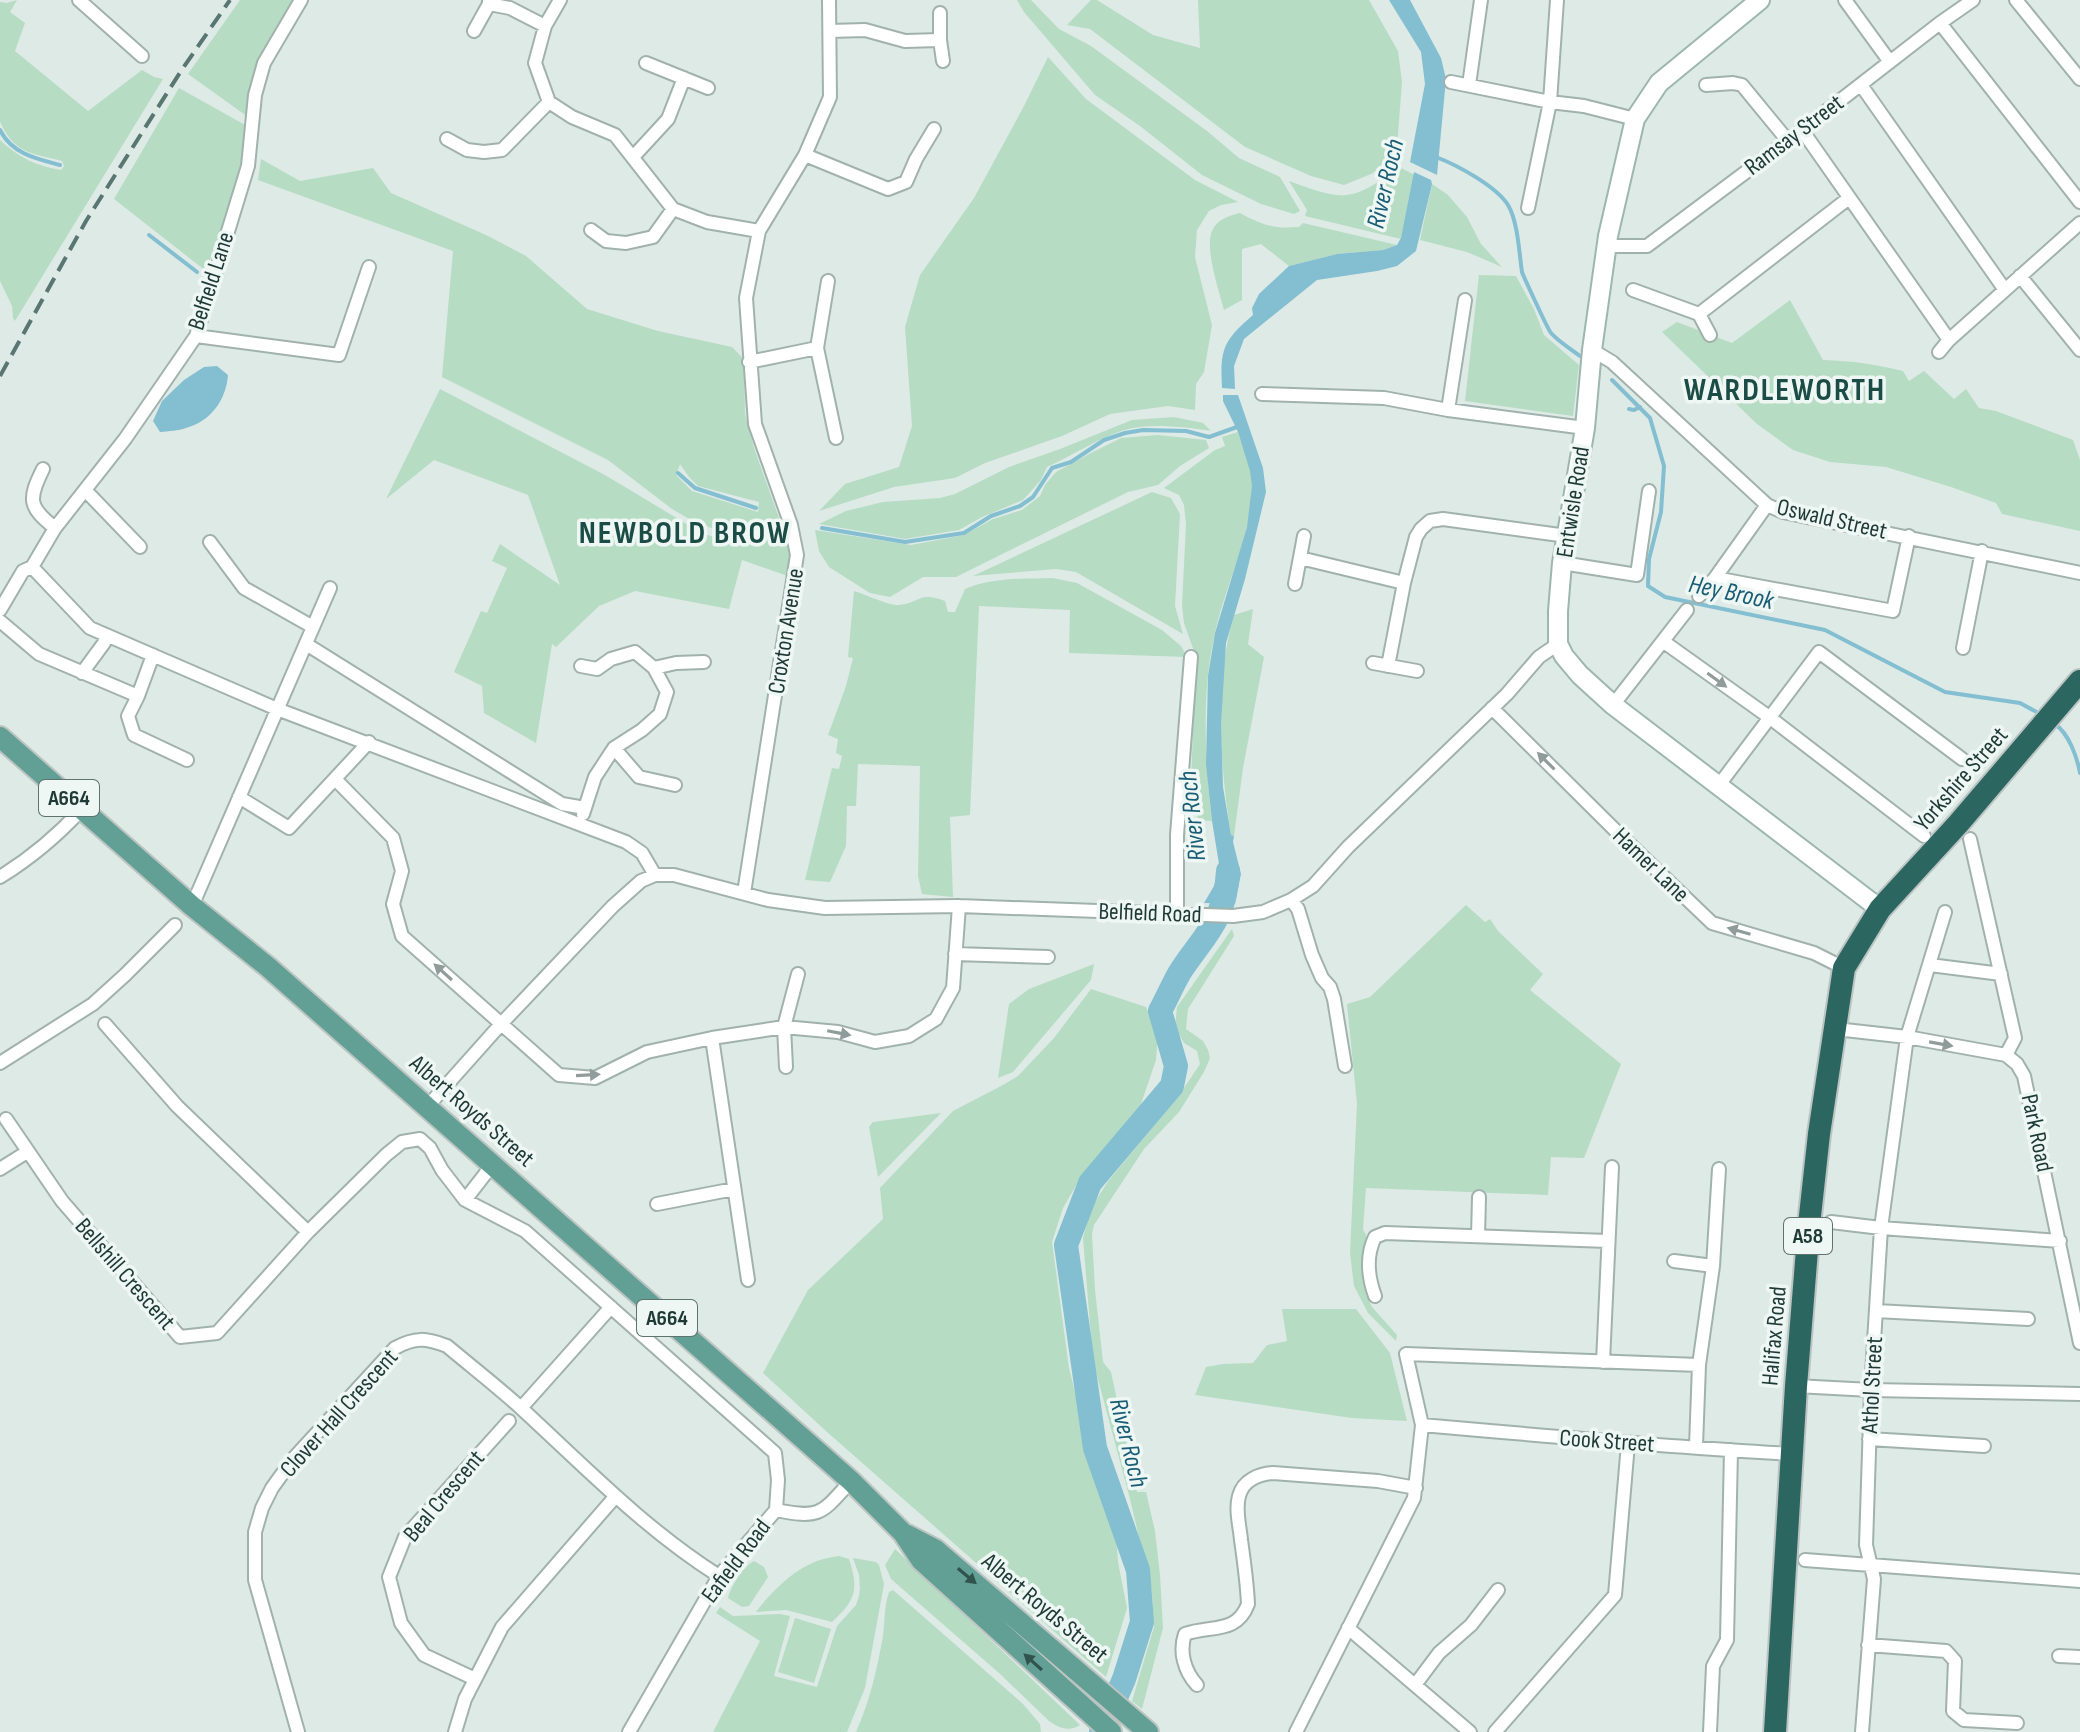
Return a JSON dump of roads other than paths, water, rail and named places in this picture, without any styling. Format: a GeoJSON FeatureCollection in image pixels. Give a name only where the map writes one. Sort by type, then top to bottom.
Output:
{"type":"FeatureCollection","features":[{"type":"Feature","properties":{"kind":"highway","name":"Yorkshire Street"},"geometry":{"type":"LineString","coordinates":[[1880,909],[1958,824],[2078,683]]}},
{"type":"Feature","properties":{"kind":"highway","name":"Halifax Road"},"geometry":{"type":"LineString","coordinates":[[1775,1732],[1796,1386],[1819,1134],[1844,968],[1880,909]]}},
{"type":"Feature","properties":{"kind":"main road","name":"Entwisle Road"},"geometry":{"type":"LineString","coordinates":[[1558,644],[1562,563],[1585,428],[1606,246],[1635,119],[1659,83],[1760,0]]}},
{"type":"Feature","properties":{"kind":"main road"},"geometry":{"type":"LineString","coordinates":[[1558,644],[1580,675],[1613,705],[1880,909]]}},
{"type":"Feature","properties":{"kind":"main road","name":"Albert Royds Street"},"geometry":{"type":"LineString","coordinates":[[0,737],[192,906],[268,967],[851,1481],[903,1533],[921,1560],[1111,1732]]}},
{"type":"Feature","properties":{"kind":"main road","name":"Albert Royds Street"},"geometry":{"type":"LineString","coordinates":[[903,1533],[936,1550],[1143,1728]]}},
{"type":"Feature","properties":{"kind":"street"},"geometry":{"type":"LineString","coordinates":[[79,0],[142,56]]}},
{"type":"Feature","properties":{"kind":"street","name":"Belfield Lane"},"geometry":{"type":"LineString","coordinates":[[0,610],[23,571],[32,567],[55,528],[125,439],[196,336],[248,166],[255,95],[264,63],[301,0]]}},
{"type":"Feature","properties":{"kind":"street"},"geometry":{"type":"LineString","coordinates":[[560,0],[545,26],[535,63],[549,102],[572,117],[615,135],[673,209],[707,222],[759,231]]}},
{"type":"Feature","properties":{"kind":"street","name":"Croxton Avenue"},"geometry":{"type":"LineString","coordinates":[[744,893],[797,555],[791,525],[755,424],[746,298],[759,231],[805,155],[830,97],[829,0]]}},
{"type":"Feature","properties":{"kind":"street"},"geometry":{"type":"LineString","coordinates":[[1469,85],[1481,0]]}},
{"type":"Feature","properties":{"kind":"street"},"geometry":{"type":"LineString","coordinates":[[1528,208],[1550,102],[1557,0]]}},
{"type":"Feature","properties":{"kind":"street"},"geometry":{"type":"LineString","coordinates":[[1845,0],[1890,62]]}},
{"type":"Feature","properties":{"kind":"street","name":"Ramsay Street"},"geometry":{"type":"LineString","coordinates":[[1606,246],[1647,246],[1973,0]]}},
{"type":"Feature","properties":{"kind":"street"},"geometry":{"type":"LineString","coordinates":[[2016,0],[2080,79]]}},
{"type":"Feature","properties":{"kind":"street"},"geometry":{"type":"LineString","coordinates":[[474,31],[489,2],[510,8],[545,26]]}},
{"type":"Feature","properties":{"kind":"street"},"geometry":{"type":"LineString","coordinates":[[940,13],[943,61]]}},
{"type":"Feature","properties":{"kind":"street"},"geometry":{"type":"LineString","coordinates":[[1940,23],[2080,202]]}},
{"type":"Feature","properties":{"kind":"street"},"geometry":{"type":"LineString","coordinates":[[830,31],[865,30],[905,41],[940,40]]}},
{"type":"Feature","properties":{"kind":"street"},"geometry":{"type":"LineString","coordinates":[[2069,65],[2080,56]]}},
{"type":"Feature","properties":{"kind":"street"},"geometry":{"type":"LineString","coordinates":[[646,63],[708,88]]}},
{"type":"Feature","properties":{"kind":"street"},"geometry":{"type":"LineString","coordinates":[[633,157],[668,119],[684,78]]}},
{"type":"Feature","properties":{"kind":"street"},"geometry":{"type":"LineString","coordinates":[[1451,82],[1584,106],[1635,119]]}},
{"type":"Feature","properties":{"kind":"street"},"geometry":{"type":"LineString","coordinates":[[1706,85],[1742,85],[1788,141]]}},
{"type":"Feature","properties":{"kind":"street"},"geometry":{"type":"LineString","coordinates":[[1861,85],[2005,290]]}},
{"type":"Feature","properties":{"kind":"street"},"geometry":{"type":"LineString","coordinates":[[447,139],[467,150],[502,150],[549,102]]}},
{"type":"Feature","properties":{"kind":"street"},"geometry":{"type":"LineString","coordinates":[[805,155],[888,189],[906,182],[934,129]]}},
{"type":"Feature","properties":{"kind":"street"},"geometry":{"type":"LineString","coordinates":[[1802,130],[1949,340]]}},
{"type":"Feature","properties":{"kind":"street"},"geometry":{"type":"LineString","coordinates":[[1699,314],[1849,198]]}},
{"type":"Feature","properties":{"kind":"street"},"geometry":{"type":"LineString","coordinates":[[591,230],[606,241],[626,243],[653,237],[673,209]]}},
{"type":"Feature","properties":{"kind":"street"},"geometry":{"type":"LineString","coordinates":[[1939,352],[2080,223]]}},
{"type":"Feature","properties":{"kind":"street"},"geometry":{"type":"LineString","coordinates":[[196,336],[339,355],[369,267]]}},
{"type":"Feature","properties":{"kind":"street"},"geometry":{"type":"LineString","coordinates":[[2020,276],[2079,347]]}},
{"type":"Feature","properties":{"kind":"street"},"geometry":{"type":"LineString","coordinates":[[828,281],[817,348],[836,438]]}},
{"type":"Feature","properties":{"kind":"street"},"geometry":{"type":"LineString","coordinates":[[1633,290],[1699,314],[1710,335]]}},
{"type":"Feature","properties":{"kind":"street"},"geometry":{"type":"LineString","coordinates":[[1448,410],[1465,300]]}},
{"type":"Feature","properties":{"kind":"street"},"geometry":{"type":"LineString","coordinates":[[749,362],[817,348]]}},
{"type":"Feature","properties":{"kind":"street","name":"Oswald Street"},"geometry":{"type":"LineString","coordinates":[[1592,350],[1612,362],[1767,505],[1783,512],[2080,573]]}},
{"type":"Feature","properties":{"kind":"street"},"geometry":{"type":"LineString","coordinates":[[1262,394],[1384,398],[1448,410],[1585,428]]}},
{"type":"Feature","properties":{"kind":"street"},"geometry":{"type":"LineString","coordinates":[[43,469],[32,490],[33,504],[40,517],[55,528]]}},
{"type":"Feature","properties":{"kind":"street"},"geometry":{"type":"LineString","coordinates":[[85,490],[140,547]]}},
{"type":"Feature","properties":{"kind":"street"},"geometry":{"type":"LineString","coordinates":[[1562,563],[1637,575],[1649,491]]}},
{"type":"Feature","properties":{"kind":"street"},"geometry":{"type":"LineString","coordinates":[[1699,596],[1767,505]]}},
{"type":"Feature","properties":{"kind":"street"},"geometry":{"type":"LineString","coordinates":[[1388,666],[1416,537],[1430,521],[1443,519],[1567,536]]}},
{"type":"Feature","properties":{"kind":"street"},"geometry":{"type":"LineString","coordinates":[[1295,584],[1304,536]]}},
{"type":"Feature","properties":{"kind":"street"},"geometry":{"type":"LineString","coordinates":[[1715,578],[1893,611],[1909,536]]}},
{"type":"Feature","properties":{"kind":"street"},"geometry":{"type":"LineString","coordinates":[[210,542],[244,588],[313,627]]}},
{"type":"Feature","properties":{"kind":"street"},"geometry":{"type":"LineString","coordinates":[[1963,648],[1982,551]]}},
{"type":"Feature","properties":{"kind":"street"},"geometry":{"type":"LineString","coordinates":[[1300,558],[1404,583]]}},
{"type":"Feature","properties":{"kind":"street"},"geometry":{"type":"LineString","coordinates":[[32,567],[90,628],[277,709],[626,842],[642,853],[655,875],[641,881],[613,906],[427,1107]]}},
{"type":"Feature","properties":{"kind":"street"},"geometry":{"type":"LineString","coordinates":[[192,906],[330,588]]}},
{"type":"Feature","properties":{"kind":"street"},"geometry":{"type":"LineString","coordinates":[[1613,705],[1687,610]]}},
{"type":"Feature","properties":{"kind":"street"},"geometry":{"type":"LineString","coordinates":[[0,621],[39,654],[138,696]]}},
{"type":"Feature","properties":{"kind":"street"},"geometry":{"type":"LineString","coordinates":[[82,673],[104,643],[106,635]]}},
{"type":"Feature","properties":{"kind":"street"},"geometry":{"type":"LineString","coordinates":[[1664,642],[1769,717],[1924,836]]}},
{"type":"Feature","properties":{"kind":"street"},"geometry":{"type":"LineString","coordinates":[[306,644],[562,804],[585,808]]}},
{"type":"Feature","properties":{"kind":"street","name":"Belfield Road"},"geometry":{"type":"LineString","coordinates":[[655,875],[674,875],[768,900],[825,908],[959,906],[1233,916],[1263,912],[1313,886],[1348,847],[1492,708],[1539,657],[1558,644]]}},
{"type":"Feature","properties":{"kind":"street"},"geometry":{"type":"LineString","coordinates":[[580,824],[595,777],[614,748],[660,714],[667,692],[654,668],[635,652],[611,659],[597,669],[581,666]]}},
{"type":"Feature","properties":{"kind":"street"},"geometry":{"type":"LineString","coordinates":[[1719,785],[1819,652],[1951,744],[1962,759]]}},
{"type":"Feature","properties":{"kind":"street"},"geometry":{"type":"LineString","coordinates":[[153,655],[128,716],[134,735],[187,760]]}},
{"type":"Feature","properties":{"kind":"street"},"geometry":{"type":"LineString","coordinates":[[1177,914],[1177,835],[1191,657]]}},
{"type":"Feature","properties":{"kind":"street"},"geometry":{"type":"LineString","coordinates":[[654,668],[704,662]]}},
{"type":"Feature","properties":{"kind":"street"},"geometry":{"type":"LineString","coordinates":[[1373,663],[1417,671]]}},
{"type":"Feature","properties":{"kind":"street","name":"Hamer Lane"},"geometry":{"type":"LineString","coordinates":[[1492,708],[1712,923],[1814,953],[1844,968]]}},
{"type":"Feature","properties":{"kind":"street"},"geometry":{"type":"LineString","coordinates":[[239,797],[289,828],[369,742]]}},
{"type":"Feature","properties":{"kind":"street"},"geometry":{"type":"LineString","coordinates":[[614,748],[639,777],[675,785]]}},
{"type":"Feature","properties":{"kind":"street"},"geometry":{"type":"LineString","coordinates":[[335,779],[393,838],[402,871],[393,904],[402,936],[559,1075],[595,1078],[647,1052],[784,1027],[838,1032],[875,1042],[909,1036],[936,1019],[953,988],[959,906]]}},
{"type":"Feature","properties":{"kind":"street"},"geometry":{"type":"LineString","coordinates":[[0,877],[25,862],[58,835],[82,809]]}},
{"type":"Feature","properties":{"kind":"street"},"geometry":{"type":"LineString","coordinates":[[1836,1029],[1907,1037],[2006,1055],[2011,1048],[2015,1038],[1970,839]]}},
{"type":"Feature","properties":{"kind":"street"},"geometry":{"type":"LineString","coordinates":[[1291,900],[1298,909],[1312,955],[1334,999],[1345,1066]]}},
{"type":"Feature","properties":{"kind":"street","name":"Athol Street"},"geometry":{"type":"LineString","coordinates":[[1862,1732],[1874,1579],[1866,1545],[1881,1228],[1907,1037],[1945,912]]}},
{"type":"Feature","properties":{"kind":"street"},"geometry":{"type":"LineString","coordinates":[[0,1063],[92,1005],[175,925]]}},
{"type":"Feature","properties":{"kind":"street"},"geometry":{"type":"LineString","coordinates":[[955,954],[1048,957]]}},
{"type":"Feature","properties":{"kind":"street"},"geometry":{"type":"LineString","coordinates":[[1930,965],[2001,974]]}},
{"type":"Feature","properties":{"kind":"street"},"geometry":{"type":"LineString","coordinates":[[786,1067],[784,1027],[798,974]]}},
{"type":"Feature","properties":{"kind":"street"},"geometry":{"type":"LineString","coordinates":[[105,1024],[177,1106],[308,1232]]}},
{"type":"Feature","properties":{"kind":"street"},"geometry":{"type":"LineString","coordinates":[[712,1038],[748,1280]]}},
{"type":"Feature","properties":{"kind":"street","name":"Park Road"},"geometry":{"type":"LineString","coordinates":[[2006,1055],[2017,1064],[2024,1076],[2080,1343]]}},
{"type":"Feature","properties":{"kind":"street","name":"Bellshill Crescent"},"geometry":{"type":"LineString","coordinates":[[6,1119],[62,1201],[180,1337],[217,1333],[308,1232],[402,1142],[420,1139],[425,1143],[465,1200]]}},
{"type":"Feature","properties":{"kind":"street"},"geometry":{"type":"LineString","coordinates":[[0,1169],[27,1152]]}},
{"type":"Feature","properties":{"kind":"street"},"geometry":{"type":"LineString","coordinates":[[493,1164],[465,1200],[525,1231],[775,1453],[778,1480],[776,1510]]}},
{"type":"Feature","properties":{"kind":"street"},"geometry":{"type":"LineString","coordinates":[[1603,1362],[1612,1167]]}},
{"type":"Feature","properties":{"kind":"street"},"geometry":{"type":"LineString","coordinates":[[1696,1446],[1699,1365],[1713,1266],[1719,1169]]}},
{"type":"Feature","properties":{"kind":"street"},"geometry":{"type":"LineString","coordinates":[[657,1204],[734,1189]]}},
{"type":"Feature","properties":{"kind":"street"},"geometry":{"type":"LineString","coordinates":[[1478,1236],[1479,1197]]}},
{"type":"Feature","properties":{"kind":"street"},"geometry":{"type":"LineString","coordinates":[[1831,1222],[2060,1241]]}},
{"type":"Feature","properties":{"kind":"street"},"geometry":{"type":"LineString","coordinates":[[1375,1296],[1370,1276],[1370,1256],[1375,1237],[1385,1233],[1608,1241]]}},
{"type":"Feature","properties":{"kind":"street"},"geometry":{"type":"LineString","coordinates":[[1674,1261],[1713,1266]]}},
{"type":"Feature","properties":{"kind":"street"},"geometry":{"type":"LineString","coordinates":[[521,1408],[611,1307]]}},
{"type":"Feature","properties":{"kind":"street"},"geometry":{"type":"LineString","coordinates":[[1876,1311],[2028,1319]]}},
{"type":"Feature","properties":{"kind":"street","name":"Clover Hall Crescent"},"geometry":{"type":"LineString","coordinates":[[298,1732],[255,1580],[255,1532],[262,1508],[293,1459],[395,1348],[414,1339],[432,1340],[447,1346],[521,1408],[615,1497],[692,1559],[719,1576]]}},
{"type":"Feature","properties":{"kind":"street"},"geometry":{"type":"LineString","coordinates":[[1296,1732],[1414,1498],[1422,1425],[1406,1354],[1699,1365]]}},
{"type":"Feature","properties":{"kind":"street"},"geometry":{"type":"LineString","coordinates":[[1796,1386],[2080,1394]]}},
{"type":"Feature","properties":{"kind":"street","name":"Beal Crescent"},"geometry":{"type":"LineString","coordinates":[[475,1679],[424,1655],[401,1623],[389,1577],[405,1537],[509,1421]]}},
{"type":"Feature","properties":{"kind":"street","name":"Cook Street"},"geometry":{"type":"LineString","coordinates":[[1422,1425],[1628,1444],[1792,1454]]}},
{"type":"Feature","properties":{"kind":"street"},"geometry":{"type":"LineString","coordinates":[[1869,1439],[1984,1446]]}},
{"type":"Feature","properties":{"kind":"street"},"geometry":{"type":"LineString","coordinates":[[1495,1732],[1615,1595],[1628,1444]]}},
{"type":"Feature","properties":{"kind":"street"},"geometry":{"type":"LineString","coordinates":[[1710,1732],[1713,1666],[1727,1640],[1731,1450]]}},
{"type":"Feature","properties":{"kind":"street"},"geometry":{"type":"LineString","coordinates":[[1197,1685],[1186,1669],[1183,1652],[1185,1634],[1237,1622],[1245,1614],[1248,1604],[1238,1514],[1243,1487],[1261,1474],[1273,1473],[1378,1481],[1416,1488]]}},
{"type":"Feature","properties":{"kind":"street","name":"Eafield Road"},"geometry":{"type":"LineString","coordinates":[[629,1732],[719,1576],[776,1510],[807,1515],[817,1513],[851,1481]]}},
{"type":"Feature","properties":{"kind":"street"},"geometry":{"type":"LineString","coordinates":[[455,1732],[465,1699],[502,1627],[615,1497]]}},
{"type":"Feature","properties":{"kind":"street"},"geometry":{"type":"LineString","coordinates":[[1805,1560],[2080,1581]]}},
{"type":"Feature","properties":{"kind":"street"},"geometry":{"type":"LineString","coordinates":[[1415,1685],[1439,1653],[1471,1625],[1498,1590]]}},
{"type":"Feature","properties":{"kind":"street"},"geometry":{"type":"LineString","coordinates":[[1348,1628],[1470,1732]]}},
{"type":"Feature","properties":{"kind":"street"},"geometry":{"type":"LineString","coordinates":[[1868,1645],[1946,1651],[1955,1661],[1953,1711],[1964,1720],[2017,1723]]}},
{"type":"Feature","properties":{"kind":"street"},"geometry":{"type":"LineString","coordinates":[[2059,1656],[2080,1657]]}},
{"type":"Feature","properties":{"kind":"water"},"geometry":{"type":"Polygon","coordinates":[[[1389,0],[1410,0],[1441,58],[1446,79],[1437,175],[1410,162],[1425,84],[1421,52],[1389,0]]]}},
{"type":"Feature","properties":{"kind":"water"},"geometry":{"type":"Polygon","coordinates":[[[1414,172],[1431,180],[1432,184],[1416,251],[1397,266],[1317,280],[1244,339],[1234,366],[1235,389],[1222,388],[1223,355],[1229,339],[1253,315],[1252,308],[1259,294],[1289,266],[1337,254],[1383,250],[1397,245],[1414,172]]]}},
{"type":"Feature","properties":{"kind":"water"},"geometry":{"type":"Polygon","coordinates":[[[217,366],[228,375],[227,384],[210,415],[195,425],[160,432],[153,421],[162,401],[184,380],[204,367],[217,366]]]}},
{"type":"Feature","properties":{"kind":"water"},"geometry":{"type":"Polygon","coordinates":[[[1223,395],[1238,395],[1263,468],[1266,492],[1226,643],[1221,724],[1223,787],[1241,874],[1235,904],[1204,903],[1220,870],[1206,764],[1208,676],[1215,633],[1247,527],[1252,486],[1238,432],[1223,395]]]}},
{"type":"Feature","properties":{"kind":"waterway"},"geometry":{"type":"LineString","coordinates":[[0,130],[18,150],[60,165]]}},
{"type":"Feature","properties":{"kind":"waterway","name":"Hey Brook"},"geometry":{"type":"LineString","coordinates":[[1436,157],[1485,184],[1508,205],[1516,228],[1522,272],[1541,313],[1551,333],[1580,356]]}},
{"type":"Feature","properties":{"kind":"waterway"},"geometry":{"type":"LineString","coordinates":[[149,235],[197,272]]}},
{"type":"Feature","properties":{"kind":"waterway","name":"Hey Brook"},"geometry":{"type":"LineString","coordinates":[[1612,380],[1650,418],[1664,466],[1661,512],[1649,559],[1648,586],[1665,597],[1825,630],[1945,692],[2020,703],[2042,715]]}},
{"type":"Feature","properties":{"kind":"waterway"},"geometry":{"type":"LineString","coordinates":[[1629,409],[1640,407]]}},
{"type":"Feature","properties":{"kind":"waterway"},"geometry":{"type":"LineString","coordinates":[[822,528],[905,542],[964,533],[991,516],[1020,506],[1033,497],[1052,468],[1071,462],[1104,440],[1143,430],[1186,431],[1209,437],[1237,427]]}},
{"type":"Feature","properties":{"kind":"waterway"},"geometry":{"type":"LineString","coordinates":[[678,473],[695,488],[756,508]]}},
{"type":"Feature","properties":{"kind":"waterway","name":"Hey Brook"},"geometry":{"type":"LineString","coordinates":[[2055,724],[2072,746],[2080,773]]}},
{"type":"Feature","properties":{"kind":"waterway","name":"River Roch"},"geometry":{"type":"LineString","coordinates":[[1101,1732],[1124,1679],[1142,1622],[1138,1570],[1095,1448],[1066,1245],[1090,1183],[1172,1086],[1176,1066],[1160,1011],[1180,972],[1218,915],[1228,871]]}},
{"type":"Feature","properties":{"kind":"railway"},"geometry":{"type":"LineString","coordinates":[[0,376],[86,221],[230,0]]}},
{"type":"Feature","properties":{"kind":"district","name":"WARDLEWORTH"},"geometry":{"type":"Point","coordinates":[1785,390]}},
{"type":"Feature","properties":{"kind":"district","name":"NEWBOLD BROW"},"geometry":{"type":"Point","coordinates":[685,533]}}]}
